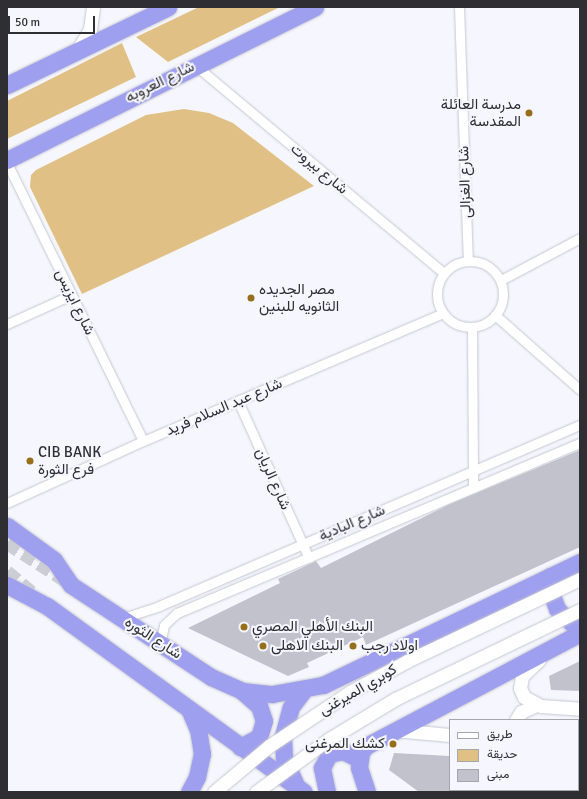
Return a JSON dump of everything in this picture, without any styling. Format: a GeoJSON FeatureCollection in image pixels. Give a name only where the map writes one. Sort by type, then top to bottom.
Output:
{"type":"FeatureCollection","features":[{"type":"Feature","properties":{"kind":"highway"},"geometry":{"type":"LineString","coordinates":[[7,85],[168,7]]}},
{"type":"Feature","properties":{"kind":"highway","name":"شارع العروبه"},"geometry":{"type":"LineString","coordinates":[[7,161],[195,65],[315,7]]}},
{"type":"Feature","properties":{"kind":"highway","name":"شارع الثوره"},"geometry":{"type":"LineString","coordinates":[[7,526],[54,560],[71,585],[211,677],[242,691],[272,694],[303,691],[323,685],[580,562]]}},
{"type":"Feature","properties":{"kind":"highway"},"geometry":{"type":"LineString","coordinates":[[367,792],[359,775],[359,759],[366,746],[580,632],[557,609],[551,593],[550,576]]}},
{"type":"Feature","properties":{"kind":"highway"},"geometry":{"type":"LineString","coordinates":[[7,585],[47,606],[301,790]]}},
{"type":"Feature","properties":{"kind":"highway"},"geometry":{"type":"LineString","coordinates":[[240,747],[259,737],[264,721],[259,706],[242,691]]}},
{"type":"Feature","properties":{"kind":"highway"},"geometry":{"type":"LineString","coordinates":[[301,790],[284,758],[283,736],[292,707],[303,691]]}},
{"type":"Feature","properties":{"kind":"highway"},"geometry":{"type":"LineString","coordinates":[[189,792],[197,777],[202,754],[198,730],[190,711]]}},
{"type":"Feature","properties":{"kind":"highway"},"geometry":{"type":"LineString","coordinates":[[327,792],[322,768],[329,754],[344,751],[359,759]]}},
{"type":"Feature","properties":{"kind":"main road"},"geometry":{"type":"LineString","coordinates":[[76,52],[90,29],[93,7]]}},
{"type":"Feature","properties":{"kind":"main road","name":"كوبري الميرغنى"},"geometry":{"type":"LineString","coordinates":[[212,792],[274,743],[355,690],[422,654],[580,579]]}},
{"type":"Feature","properties":{"kind":"main road","name":"كوبري الميرغنى"},"geometry":{"type":"LineString","coordinates":[[256,792],[323,743],[395,699],[580,610]]}},
{"type":"Feature","properties":{"kind":"main road"},"geometry":{"type":"LineString","coordinates":[[549,648],[521,680],[524,697],[536,704],[580,709]]}},
{"type":"Feature","properties":{"kind":"main road"},"geometry":{"type":"LineString","coordinates":[[517,719],[521,712],[536,704]]}},
{"type":"Feature","properties":{"kind":"main road"},"geometry":{"type":"LineString","coordinates":[[394,730],[449,735]]}},
{"type":"Feature","properties":{"kind":"street","name":"شارع الغزالى"},"geometry":{"type":"LineString","coordinates":[[458,7],[468,260]]}},
{"type":"Feature","properties":{"kind":"street","name":"شارع بيروت"},"geometry":{"type":"LineString","coordinates":[[195,65],[444,273]]}},
{"type":"Feature","properties":{"kind":"street","name":"شارع ايزيس"},"geometry":{"type":"LineString","coordinates":[[7,161],[143,441]]}},
{"type":"Feature","properties":{"kind":"street"},"geometry":{"type":"LineString","coordinates":[[501,280],[580,238]]}},
{"type":"Feature","properties":{"kind":"street"},"geometry":{"type":"LineString","coordinates":[[468,260],[484,263],[501,280],[503,298],[496,315],[481,325],[472,327],[456,324],[443,314],[437,296],[444,273],[454,264],[468,260]]}},
{"type":"Feature","properties":{"kind":"street"},"geometry":{"type":"LineString","coordinates":[[7,324],[71,295]]}},
{"type":"Feature","properties":{"kind":"street","name":"شارع عبد السلام فريد"},"geometry":{"type":"LineString","coordinates":[[7,503],[143,441],[443,314]]}},
{"type":"Feature","properties":{"kind":"street"},"geometry":{"type":"LineString","coordinates":[[496,315],[580,390]]}},
{"type":"Feature","properties":{"kind":"street"},"geometry":{"type":"LineString","coordinates":[[472,327],[473,488]]}},
{"type":"Feature","properties":{"kind":"street","name":"شارع الريان"},"geometry":{"type":"LineString","coordinates":[[238,401],[309,558]]}},
{"type":"Feature","properties":{"kind":"street","name":"شارع البادية"},"geometry":{"type":"LineString","coordinates":[[123,618],[160,606],[580,425]]}},
{"type":"Feature","properties":{"kind":"street","name":"شارع البادية"},"geometry":{"type":"LineString","coordinates":[[160,643],[164,625],[177,613],[580,443]]}},
{"type":"Feature","properties":{"kind":"green space"},"geometry":{"type":"Polygon","coordinates":[[[199,7],[280,7],[168,62],[136,37],[199,7]]]}},
{"type":"Feature","properties":{"kind":"green space"},"geometry":{"type":"Polygon","coordinates":[[[122,43],[136,77],[7,139],[7,101],[122,43]]]}},
{"type":"Feature","properties":{"kind":"green space"},"geometry":{"type":"Polygon","coordinates":[[[184,109],[209,113],[233,123],[314,186],[82,294],[30,187],[31,175],[36,170],[146,115],[184,109]]]}},
{"type":"Feature","properties":{"kind":"building"},"geometry":{"type":"Polygon","coordinates":[[[580,450],[580,547],[366,645],[363,637],[307,663],[309,667],[288,676],[188,628],[280,583],[278,579],[316,561],[321,568],[450,504],[580,450]]]}},
{"type":"Feature","properties":{"kind":"building"},"geometry":{"type":"Polygon","coordinates":[[[580,661],[580,691],[551,690],[549,676],[580,661]]]}},
{"type":"Feature","properties":{"kind":"building"},"geometry":{"type":"Polygon","coordinates":[[[394,753],[449,756],[450,792],[419,792],[389,770],[394,753]]]}},
{"type":"Feature","properties":{"kind":"tunnel"},"geometry":{"type":"LineString","coordinates":[[7,543],[66,581]]}},
{"type":"Feature","properties":{"kind":"tunnel"},"geometry":{"type":"LineString","coordinates":[[7,571],[34,594]]}},
{"type":"Feature","properties":{"kind":"place","name":"مدرسة العائلة المقدسة"},"geometry":{"type":"Point","coordinates":[529,113]}},
{"type":"Feature","properties":{"kind":"place","name":"مصر الجديده الثانويه للبنين"},"geometry":{"type":"Point","coordinates":[251,298]}},
{"type":"Feature","properties":{"kind":"place","name":"CIB BANK فرع الثورة"},"geometry":{"type":"Point","coordinates":[30,461]}},
{"type":"Feature","properties":{"kind":"place","name":"البنك الأهلي المصري"},"geometry":{"type":"Point","coordinates":[244,627]}},
{"type":"Feature","properties":{"kind":"place","name":"البنك الاهلى"},"geometry":{"type":"Point","coordinates":[263,646]}},
{"type":"Feature","properties":{"kind":"place","name":"اولاد رجب"},"geometry":{"type":"Point","coordinates":[353,646]}},
{"type":"Feature","properties":{"kind":"place","name":"كشك المرغنى"},"geometry":{"type":"Point","coordinates":[393,744]}}]}
